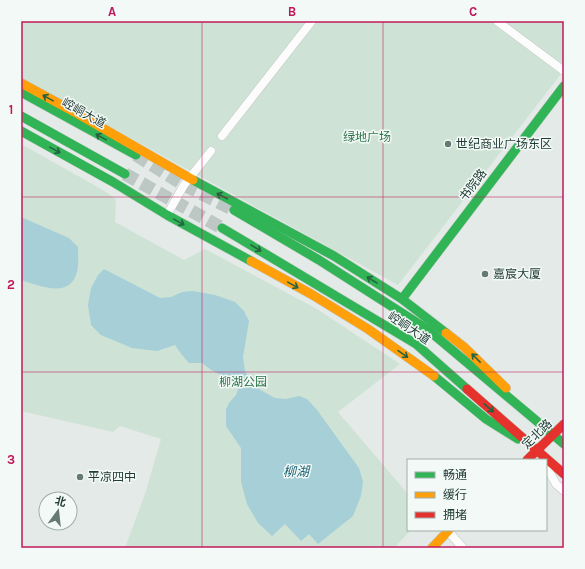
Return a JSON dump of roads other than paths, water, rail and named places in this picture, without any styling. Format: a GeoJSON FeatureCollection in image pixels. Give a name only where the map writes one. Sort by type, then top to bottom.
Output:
{"type":"FeatureCollection","features":[{"type":"Feature","properties":{"kind":"street"},"geometry":{"type":"LineString","coordinates":[[222,136],[312,21]]}},
{"type":"Feature","properties":{"kind":"street"},"geometry":{"type":"LineString","coordinates":[[497,21],[564,71]]}},
{"type":"Feature","properties":{"kind":"street"},"geometry":{"type":"LineString","coordinates":[[21,83],[189,178],[334,256],[402,299],[464,347],[553,436],[564,441]]}},
{"type":"Feature","properties":{"kind":"street","name":"书院路"},"geometry":{"type":"LineString","coordinates":[[402,299],[564,86]]}},
{"type":"Feature","properties":{"kind":"street","name":"崆峒大道"},"geometry":{"type":"LineString","coordinates":[[21,92],[136,156]]}},
{"type":"Feature","properties":{"kind":"street"},"geometry":{"type":"LineString","coordinates":[[21,116],[125,174]]}},
{"type":"Feature","properties":{"kind":"street"},"geometry":{"type":"LineString","coordinates":[[21,131],[113,182],[167,215],[311,294],[368,329],[426,370],[486,420],[537,450],[542,459]]}},
{"type":"Feature","properties":{"kind":"street"},"geometry":{"type":"LineString","coordinates":[[167,215],[184,185],[211,151]]}},
{"type":"Feature","properties":{"kind":"street","name":"崆峒大道"},"geometry":{"type":"LineString","coordinates":[[234,210],[319,260],[427,329],[564,444]]}},
{"type":"Feature","properties":{"kind":"street","name":"崆峒大道"},"geometry":{"type":"LineString","coordinates":[[222,228],[416,344],[564,474]]}},
{"type":"Feature","properties":{"kind":"street","name":"定北路"},"geometry":{"type":"LineString","coordinates":[[527,459],[564,424]]}},
{"type":"Feature","properties":{"kind":"street"},"geometry":{"type":"LineString","coordinates":[[547,468],[556,484],[564,491]]}},
{"type":"Feature","properties":{"kind":"street"},"geometry":{"type":"LineString","coordinates":[[432,548],[449,531],[463,548]]}},
{"type":"Feature","properties":{"kind":"water"},"geometry":{"type":"Polygon","coordinates":[[[21,217],[69,238],[78,247],[77,272],[73,280],[68,285],[61,288],[54,288],[21,280],[21,217]]]}},
{"type":"Feature","properties":{"kind":"water","name":"柳湖"},"geometry":{"type":"Polygon","coordinates":[[[104,269],[160,298],[171,297],[182,292],[193,291],[215,295],[235,302],[244,311],[249,321],[243,357],[245,371],[255,387],[275,398],[286,399],[299,396],[307,399],[317,410],[359,468],[363,482],[361,496],[353,516],[318,544],[309,534],[301,541],[285,524],[272,536],[258,523],[247,504],[241,482],[241,448],[226,426],[226,409],[238,390],[235,382],[211,370],[202,363],[189,363],[175,345],[157,351],[132,348],[101,335],[91,325],[88,305],[91,288],[98,275],[104,269]]]}},
{"type":"Feature","properties":{"kind":"tunnel"},"geometry":{"type":"LineString","coordinates":[[136,155],[184,185],[234,210]]}},
{"type":"Feature","properties":{"kind":"tunnel"},"geometry":{"type":"LineString","coordinates":[[125,174],[222,228]]}},
{"type":"Feature","properties":{"kind":"place","name":"世纪商业广场东区"},"geometry":{"type":"Point","coordinates":[448,144]}},
{"type":"Feature","properties":{"kind":"place","name":"嘉宸大厦"},"geometry":{"type":"Point","coordinates":[485,274]}},
{"type":"Feature","properties":{"kind":"place","name":"平凉四中"},"geometry":{"type":"Point","coordinates":[80,477]}},
{"type":"Feature","properties":{"kind":"park label","name":"绿地广场"},"geometry":{"type":"Point","coordinates":[367,137]}},
{"type":"Feature","properties":{"kind":"park label","name":"柳湖公园"},"geometry":{"type":"Point","coordinates":[243,382]}}]}
